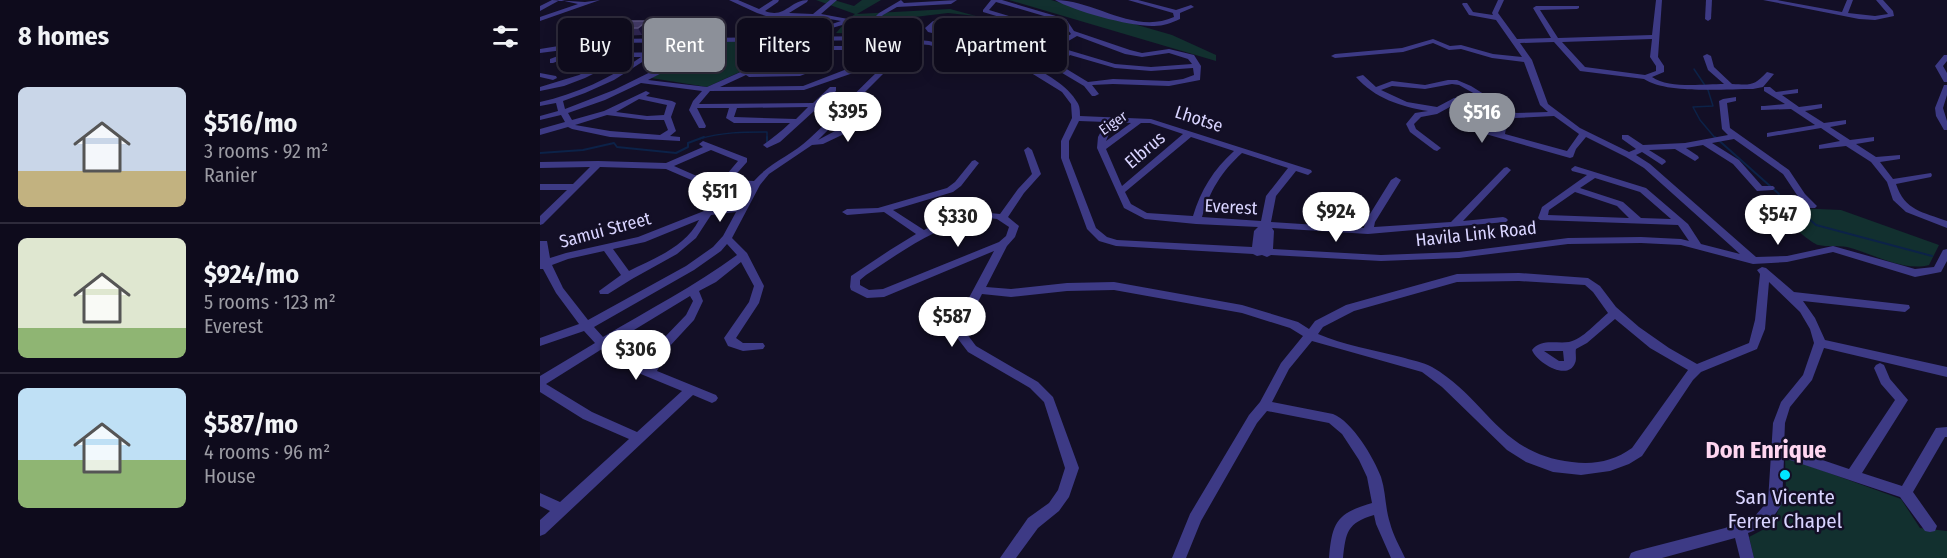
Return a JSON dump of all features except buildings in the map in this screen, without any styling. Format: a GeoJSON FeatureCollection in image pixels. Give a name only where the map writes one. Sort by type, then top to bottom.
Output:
{"type":"FeatureCollection","features":[{"type":"Feature","properties":{"kind":"street"},"geometry":{"type":"LineString","coordinates":[[540,9],[557,0]]}},
{"type":"Feature","properties":{"kind":"street"},"geometry":{"type":"LineString","coordinates":[[563,0],[585,4]]}},
{"type":"Feature","properties":{"kind":"street"},"geometry":{"type":"LineString","coordinates":[[542,18],[597,0]]}},
{"type":"Feature","properties":{"kind":"street"},"geometry":{"type":"LineString","coordinates":[[732,0],[759,12],[780,16],[837,17],[844,19]]}},
{"type":"Feature","properties":{"kind":"street"},"geometry":{"type":"LineString","coordinates":[[814,16],[834,0]]}},
{"type":"Feature","properties":{"kind":"street"},"geometry":{"type":"LineString","coordinates":[[877,18],[904,0]]}},
{"type":"Feature","properties":{"kind":"street"},"geometry":{"type":"LineString","coordinates":[[896,4],[954,0]]}},
{"type":"Feature","properties":{"kind":"street"},"geometry":{"type":"LineString","coordinates":[[1009,18],[985,11],[995,0],[1064,20],[1071,32],[1108,46],[1142,55],[1178,52],[1191,57],[1197,66],[1197,78],[1189,81],[1153,84],[1098,82],[1087,84]]}},
{"type":"Feature","properties":{"kind":"street"},"geometry":{"type":"LineString","coordinates":[[1058,0],[1085,5],[1150,26],[1174,21],[1178,18],[1176,12]]}},
{"type":"Feature","properties":{"kind":"street"},"geometry":{"type":"LineString","coordinates":[[1131,0],[1176,12],[1191,7]]}},
{"type":"Feature","properties":{"kind":"street"},"geometry":{"type":"LineString","coordinates":[[1153,6],[1162,0]]}},
{"type":"Feature","properties":{"kind":"street"},"geometry":{"type":"LineString","coordinates":[[1501,0],[1495,13],[1528,60],[1545,105],[1584,134],[1629,155],[1654,172],[1765,273],[1795,296],[1808,314],[1820,343],[1808,377],[1785,405],[1779,423],[1775,503],[1759,522],[1740,530],[1636,558]]}},
{"type":"Feature","properties":{"kind":"street"},"geometry":{"type":"LineString","coordinates":[[1646,77],[1660,72],[1660,66],[1654,57],[1659,0]]}},
{"type":"Feature","properties":{"kind":"street"},"geometry":{"type":"LineString","coordinates":[[1708,0],[1708,19]]}},
{"type":"Feature","properties":{"kind":"street"},"geometry":{"type":"LineString","coordinates":[[1770,0],[1875,18],[1891,15],[1891,12],[1879,0]]}},
{"type":"Feature","properties":{"kind":"street"},"geometry":{"type":"LineString","coordinates":[[1815,9],[1819,0]]}},
{"type":"Feature","properties":{"kind":"street"},"geometry":{"type":"LineString","coordinates":[[1844,14],[1850,0]]}},
{"type":"Feature","properties":{"kind":"street"},"geometry":{"type":"LineString","coordinates":[[759,12],[776,1]]}},
{"type":"Feature","properties":{"kind":"street"},"geometry":{"type":"LineString","coordinates":[[780,16],[805,1]]}},
{"type":"Feature","properties":{"kind":"street"},"geometry":{"type":"LineString","coordinates":[[1465,4],[1471,14],[1498,18]]}},
{"type":"Feature","properties":{"kind":"street"},"geometry":{"type":"LineString","coordinates":[[1578,7],[1536,8],[1554,39],[1583,69],[1646,77],[1655,83],[1667,86],[1759,86],[1770,74]]}},
{"type":"Feature","properties":{"kind":"street"},"geometry":{"type":"LineString","coordinates":[[954,20],[1030,40],[1010,50],[930,31],[927,28],[935,22],[954,20]]}},
{"type":"Feature","properties":{"kind":"street"},"geometry":{"type":"LineString","coordinates":[[1067,39],[1076,34]]}},
{"type":"Feature","properties":{"kind":"street"},"geometry":{"type":"LineString","coordinates":[[1514,41],[1656,37]]}},
{"type":"Feature","properties":{"kind":"street"},"geometry":{"type":"LineString","coordinates":[[725,38],[844,38]]}},
{"type":"Feature","properties":{"kind":"street"},"geometry":{"type":"LineString","coordinates":[[1335,56],[1403,50],[1434,41],[1449,48],[1461,47],[1492,56],[1528,60]]}},
{"type":"Feature","properties":{"kind":"street"},"geometry":{"type":"LineString","coordinates":[[540,50],[558,48]]}},
{"type":"Feature","properties":{"kind":"street"},"geometry":{"type":"LineString","coordinates":[[641,81],[708,89],[804,88],[850,71],[869,60],[875,52],[868,48],[832,48]]}},
{"type":"Feature","properties":{"kind":"street"},"geometry":{"type":"LineString","coordinates":[[1095,94],[1087,84],[1055,65],[1069,52],[1130,68],[1197,66]]}},
{"type":"Feature","properties":{"kind":"street"},"geometry":{"type":"LineString","coordinates":[[1707,56],[1711,68],[1729,85]]}},
{"type":"Feature","properties":{"kind":"street"},"geometry":{"type":"LineString","coordinates":[[1947,57],[1939,66],[1947,80]]}},
{"type":"Feature","properties":{"kind":"street"},"geometry":{"type":"LineString","coordinates":[[554,61],[558,58]]}},
{"type":"Feature","properties":{"kind":"street"},"geometry":{"type":"LineString","coordinates":[[540,104],[559,100],[628,69],[644,58]]}},
{"type":"Feature","properties":{"kind":"street"},"geometry":{"type":"LineString","coordinates":[[540,89],[567,83],[590,72]]}},
{"type":"Feature","properties":{"kind":"street"},"geometry":{"type":"LineString","coordinates":[[540,118],[588,105],[658,72]]}},
{"type":"Feature","properties":{"kind":"street"},"geometry":{"type":"LineString","coordinates":[[702,126],[693,110],[696,100],[708,89],[749,72]]}},
{"type":"Feature","properties":{"kind":"street"},"geometry":{"type":"LineString","coordinates":[[742,75],[805,72]]}},
{"type":"Feature","properties":{"kind":"street"},"geometry":{"type":"LineString","coordinates":[[540,342],[587,326],[703,259],[727,238],[756,184],[775,164],[810,143],[880,72]]}},
{"type":"Feature","properties":{"kind":"street","name":"Havila Link Road"},"geometry":{"type":"LineString","coordinates":[[1033,72],[1056,83],[1065,90],[1075,104],[1076,118],[1065,141],[1063,151],[1085,214],[1096,234],[1116,243],[1353,258],[1440,256],[1592,239],[1664,241],[1697,246],[1754,261],[1788,260],[1833,249],[1906,271],[1925,273],[1937,270],[1947,252]]}},
{"type":"Feature","properties":{"kind":"street"},"geometry":{"type":"LineString","coordinates":[[540,75],[553,78]]}},
{"type":"Feature","properties":{"kind":"street"},"geometry":{"type":"LineString","coordinates":[[1360,77],[1376,90],[1400,102],[1439,110]]}},
{"type":"Feature","properties":{"kind":"street"},"geometry":{"type":"LineString","coordinates":[[1376,90],[1393,82],[1421,87],[1456,82],[1513,116],[1555,114]]}},
{"type":"Feature","properties":{"kind":"street"},"geometry":{"type":"LineString","coordinates":[[1947,87],[1937,106],[1938,114],[1947,128]]}},
{"type":"Feature","properties":{"kind":"street"},"geometry":{"type":"LineString","coordinates":[[767,145],[833,89]]}},
{"type":"Feature","properties":{"kind":"street"},"geometry":{"type":"LineString","coordinates":[[1795,91],[1771,92],[1874,160],[1891,182],[1896,198],[1909,210],[1947,225]]}},
{"type":"Feature","properties":{"kind":"street"},"geometry":{"type":"LineString","coordinates":[[540,132],[607,113],[642,95],[672,103],[668,117],[672,130],[663,137]]}},
{"type":"Feature","properties":{"kind":"street"},"geometry":{"type":"LineString","coordinates":[[1437,148],[1413,130],[1410,124],[1418,115],[1439,110],[1457,100],[1479,96]]}},
{"type":"Feature","properties":{"kind":"street"},"geometry":{"type":"LineString","coordinates":[[1733,99],[1723,102],[1724,126],[1734,136],[1786,172],[1802,196],[1812,206]]}},
{"type":"Feature","properties":{"kind":"street"},"geometry":{"type":"LineString","coordinates":[[559,100],[570,125],[610,134],[677,139]]}},
{"type":"Feature","properties":{"kind":"street"},"geometry":{"type":"LineString","coordinates":[[734,105],[730,114],[730,118],[734,120],[797,121]]}},
{"type":"Feature","properties":{"kind":"street"},"geometry":{"type":"LineString","coordinates":[[694,106],[816,105]]}},
{"type":"Feature","properties":{"kind":"street"},"geometry":{"type":"LineString","coordinates":[[1764,108],[1819,106]]}},
{"type":"Feature","properties":{"kind":"street"},"geometry":{"type":"LineString","coordinates":[[607,113],[647,118],[668,117]]}},
{"type":"Feature","properties":{"kind":"street"},"geometry":{"type":"LineString","coordinates":[[1500,136],[1502,127],[1513,116]]}},
{"type":"Feature","properties":{"kind":"street","name":"Lhotse"},"geometry":{"type":"LineString","coordinates":[[1076,118],[1140,120],[1160,123],[1308,172]]}},
{"type":"Feature","properties":{"kind":"street"},"geometry":{"type":"LineString","coordinates":[[1101,148],[1102,137],[1112,119]]}},
{"type":"Feature","properties":{"kind":"street","name":"Eiger"},"geometry":{"type":"LineString","coordinates":[[1101,148],[1140,120]]}},
{"type":"Feature","properties":{"kind":"street"},"geometry":{"type":"LineString","coordinates":[[810,143],[820,142],[841,132],[830,122]]}},
{"type":"Feature","properties":{"kind":"street"},"geometry":{"type":"LineString","coordinates":[[1770,135],[1843,122]]}},
{"type":"Feature","properties":{"kind":"street"},"geometry":{"type":"LineString","coordinates":[[1471,127],[1570,155],[1572,148],[1584,134]]}},
{"type":"Feature","properties":{"kind":"street","name":"Elbrus"},"geometry":{"type":"LineString","coordinates":[[1120,192],[1190,133]]}},
{"type":"Feature","properties":{"kind":"street"},"geometry":{"type":"LineString","coordinates":[[1629,155],[1642,148],[1677,146],[1734,136]]}},
{"type":"Feature","properties":{"kind":"street"},"geometry":{"type":"LineString","coordinates":[[1625,137],[1662,162]]}},
{"type":"Feature","properties":{"kind":"street"},"geometry":{"type":"LineString","coordinates":[[1822,147],[1871,139]]}},
{"type":"Feature","properties":{"kind":"street"},"geometry":{"type":"LineString","coordinates":[[1705,142],[1736,162],[1761,189],[1770,188]]}},
{"type":"Feature","properties":{"kind":"street"},"geometry":{"type":"LineString","coordinates":[[667,166],[707,146],[744,160],[723,184]]}},
{"type":"Feature","properties":{"kind":"street"},"geometry":{"type":"LineString","coordinates":[[1677,146],[1695,158]]}},
{"type":"Feature","properties":{"kind":"street","name":"Everest"},"geometry":{"type":"LineString","coordinates":[[1101,148],[1127,206],[1138,214],[1156,219],[1368,231],[1503,220]]}},
{"type":"Feature","properties":{"kind":"street"},"geometry":{"type":"LineString","coordinates":[[1003,217],[1021,191],[1037,174],[1028,150]]}},
{"type":"Feature","properties":{"kind":"street"},"geometry":{"type":"LineString","coordinates":[[1196,222],[1206,189],[1220,168],[1240,150]]}},
{"type":"Feature","properties":{"kind":"street"},"geometry":{"type":"LineString","coordinates":[[1874,160],[1897,157]]}},
{"type":"Feature","properties":{"kind":"street"},"geometry":{"type":"LineString","coordinates":[[847,212],[870,212],[885,209],[950,190],[975,163]]}},
{"type":"Feature","properties":{"kind":"street"},"geometry":{"type":"LineString","coordinates":[[540,222],[598,164]]}},
{"type":"Feature","properties":{"kind":"street"},"geometry":{"type":"LineString","coordinates":[[540,165],[667,166],[696,179],[723,184],[756,184]]}},
{"type":"Feature","properties":{"kind":"street"},"geometry":{"type":"LineString","coordinates":[[1262,253],[1269,231],[1265,226],[1271,196],[1294,167]]}},
{"type":"Feature","properties":{"kind":"street"},"geometry":{"type":"LineString","coordinates":[[1575,169],[1643,190],[1680,222],[1690,233],[1697,246]]}},
{"type":"Feature","properties":{"kind":"street"},"geometry":{"type":"LineString","coordinates":[[1453,225],[1508,173]]}},
{"type":"Feature","properties":{"kind":"street"},"geometry":{"type":"LineString","coordinates":[[1593,175],[1545,209],[1543,218],[1680,222]]}},
{"type":"Feature","properties":{"kind":"street"},"geometry":{"type":"LineString","coordinates":[[1891,182],[1928,176]]}},
{"type":"Feature","properties":{"kind":"street"},"geometry":{"type":"LineString","coordinates":[[1368,231],[1370,222],[1392,182]]}},
{"type":"Feature","properties":{"kind":"street"},"geometry":{"type":"LineString","coordinates":[[540,188],[574,187]]}},
{"type":"Feature","properties":{"kind":"street"},"geometry":{"type":"LineString","coordinates":[[1574,189],[1620,204],[1638,220]]}},
{"type":"Feature","properties":{"kind":"street","name":"Samui Street"},"geometry":{"type":"LineString","coordinates":[[542,265],[566,256],[641,240],[690,218],[707,213],[743,208]]}},
{"type":"Feature","properties":{"kind":"street"},"geometry":{"type":"LineString","coordinates":[[885,209],[922,234]]}},
{"type":"Feature","properties":{"kind":"street"},"geometry":{"type":"LineString","coordinates":[[540,210],[552,210]]}},
{"type":"Feature","properties":{"kind":"street"},"geometry":{"type":"LineString","coordinates":[[604,291],[627,276],[666,258],[689,242],[707,213]]}},
{"type":"Feature","properties":{"kind":"street"},"geometry":{"type":"LineString","coordinates":[[1003,244],[884,292],[867,294],[855,287],[855,279],[861,273],[922,234],[968,216],[1003,217],[1014,226],[962,322],[961,335],[972,349],[1034,385],[1049,400],[1072,468],[1064,493],[1054,507],[1033,523],[1008,558]]}},
{"type":"Feature","properties":{"kind":"street"},"geometry":{"type":"LineString","coordinates":[[727,238],[743,255],[759,286],[754,303],[730,338],[732,343],[743,347],[759,346]]}},
{"type":"Feature","properties":{"kind":"street"},"geometry":{"type":"LineString","coordinates":[[543,243],[542,265],[587,326],[603,343],[624,358],[651,372],[712,398]]}},
{"type":"Feature","properties":{"kind":"street"},"geometry":{"type":"LineString","coordinates":[[607,248],[627,276]]}},
{"type":"Feature","properties":{"kind":"street"},"geometry":{"type":"LineString","coordinates":[[639,438],[602,424],[575,410],[540,384],[603,343],[712,279],[743,255]]}},
{"type":"Feature","properties":{"kind":"street"},"geometry":{"type":"LineString","coordinates":[[981,290],[1011,293],[1067,287],[1114,286],[1242,309],[1294,325],[1316,338],[1426,369],[1440,378],[1504,443],[1521,454],[1544,464],[1568,469],[1595,469],[1626,460],[1643,444],[1689,377],[1697,369],[1753,346],[1758,339],[1765,273]]}},
{"type":"Feature","properties":{"kind":"street"},"geometry":{"type":"LineString","coordinates":[[1179,558],[1196,518],[1285,366],[1310,334],[1331,317],[1350,308],[1457,278],[1519,277],[1588,282],[1596,287],[1615,313],[1658,348],[1697,369]]}},
{"type":"Feature","properties":{"kind":"street"},"geometry":{"type":"LineString","coordinates":[[651,372],[665,344],[696,309],[698,301],[693,290]]}},
{"type":"Feature","properties":{"kind":"street"},"geometry":{"type":"LineString","coordinates":[[1795,296],[1905,308]]}},
{"type":"Feature","properties":{"kind":"street"},"geometry":{"type":"LineString","coordinates":[[1572,346],[1583,340],[1615,313]]}},
{"type":"Feature","properties":{"kind":"street"},"geometry":{"type":"LineString","coordinates":[[1820,343],[1947,372]]}},
{"type":"Feature","properties":{"kind":"street"},"geometry":{"type":"LineString","coordinates":[[1852,476],[1902,400],[1885,381],[1880,368]]}},
{"type":"Feature","properties":{"kind":"street"},"geometry":{"type":"LineString","coordinates":[[540,529],[692,389]]}},
{"type":"Feature","properties":{"kind":"street"},"geometry":{"type":"LineString","coordinates":[[1264,405],[1333,419],[1346,430],[1364,456],[1374,477],[1383,524],[1398,558]]}},
{"type":"Feature","properties":{"kind":"street"},"geometry":{"type":"LineString","coordinates":[[1905,493],[1941,432],[1947,431]]}},
{"type":"Feature","properties":{"kind":"street"},"geometry":{"type":"LineString","coordinates":[[1779,451],[1905,493],[1930,526]]}},
{"type":"Feature","properties":{"kind":"street"},"geometry":{"type":"LineString","coordinates":[[540,499],[561,509]]}},
{"type":"Feature","properties":{"kind":"street"},"geometry":{"type":"LineString","coordinates":[[1336,558],[1343,524],[1350,515],[1380,507]]}},
{"type":"Feature","properties":{"kind":"street"},"geometry":{"type":"LineString","coordinates":[[1740,530],[1747,558]]}},
{"type":"Feature","properties":{"kind":"green space"},"geometry":{"type":"Polygon","coordinates":[[[816,0],[834,0],[854,6],[862,0],[881,0],[857,14],[950,9],[976,16],[948,13],[906,18],[849,18],[855,14],[816,0]]]}},
{"type":"Feature","properties":{"kind":"green space"},"geometry":{"type":"Polygon","coordinates":[[[1009,0],[1051,0],[1172,35],[1216,55],[1216,61],[1009,0]]]}},
{"type":"Feature","properties":{"kind":"green space"},"geometry":{"type":"Polygon","coordinates":[[[844,24],[844,33],[836,33],[844,24]]]}},
{"type":"Feature","properties":{"kind":"green space"},"geometry":{"type":"Polygon","coordinates":[[[725,40],[737,40],[737,72],[740,72],[707,87],[651,78],[663,72],[725,72],[725,40]]]}},
{"type":"Feature","properties":{"kind":"green space"},"geometry":{"type":"Polygon","coordinates":[[[1770,207],[1841,210],[1939,245],[1929,265],[1898,264],[1847,247],[1818,245],[1770,207]]]}},
{"type":"Feature","properties":{"kind":"green space"},"geometry":{"type":"Polygon","coordinates":[[[1785,457],[1901,499],[1920,528],[1947,531],[1947,558],[1754,558],[1749,537],[1772,525],[1786,492],[1785,457]]]}},
{"type":"Feature","properties":{"kind":"waterway"},"geometry":{"type":"LineString","coordinates":[[1694,69],[1708,90],[1713,106],[1693,107],[1700,120],[1716,139]]}},
{"type":"Feature","properties":{"kind":"waterway"},"geometry":{"type":"LineString","coordinates":[[699,139],[741,132],[767,132],[767,142]]}},
{"type":"Feature","properties":{"kind":"waterway"},"geometry":{"type":"LineString","coordinates":[[540,153],[583,150],[614,143],[617,147],[676,153],[688,147],[688,143],[704,137]]}},
{"type":"Feature","properties":{"kind":"waterway"},"geometry":{"type":"LineString","coordinates":[[1715,137],[1779,194],[1777,199],[1791,209]]}},
{"type":"Feature","properties":{"kind":"waterway"},"geometry":{"type":"LineString","coordinates":[[1809,219],[1816,225],[1932,256]]}},
{"type":"Feature","properties":{"kind":"place","name":"San Vicente Ferrer Chapel"},"geometry":{"type":"Point","coordinates":[1785,475]}},
{"type":"Feature","properties":{"kind":"district","name":"Don Enrique"},"geometry":{"type":"Point","coordinates":[1766,450]}}]}
